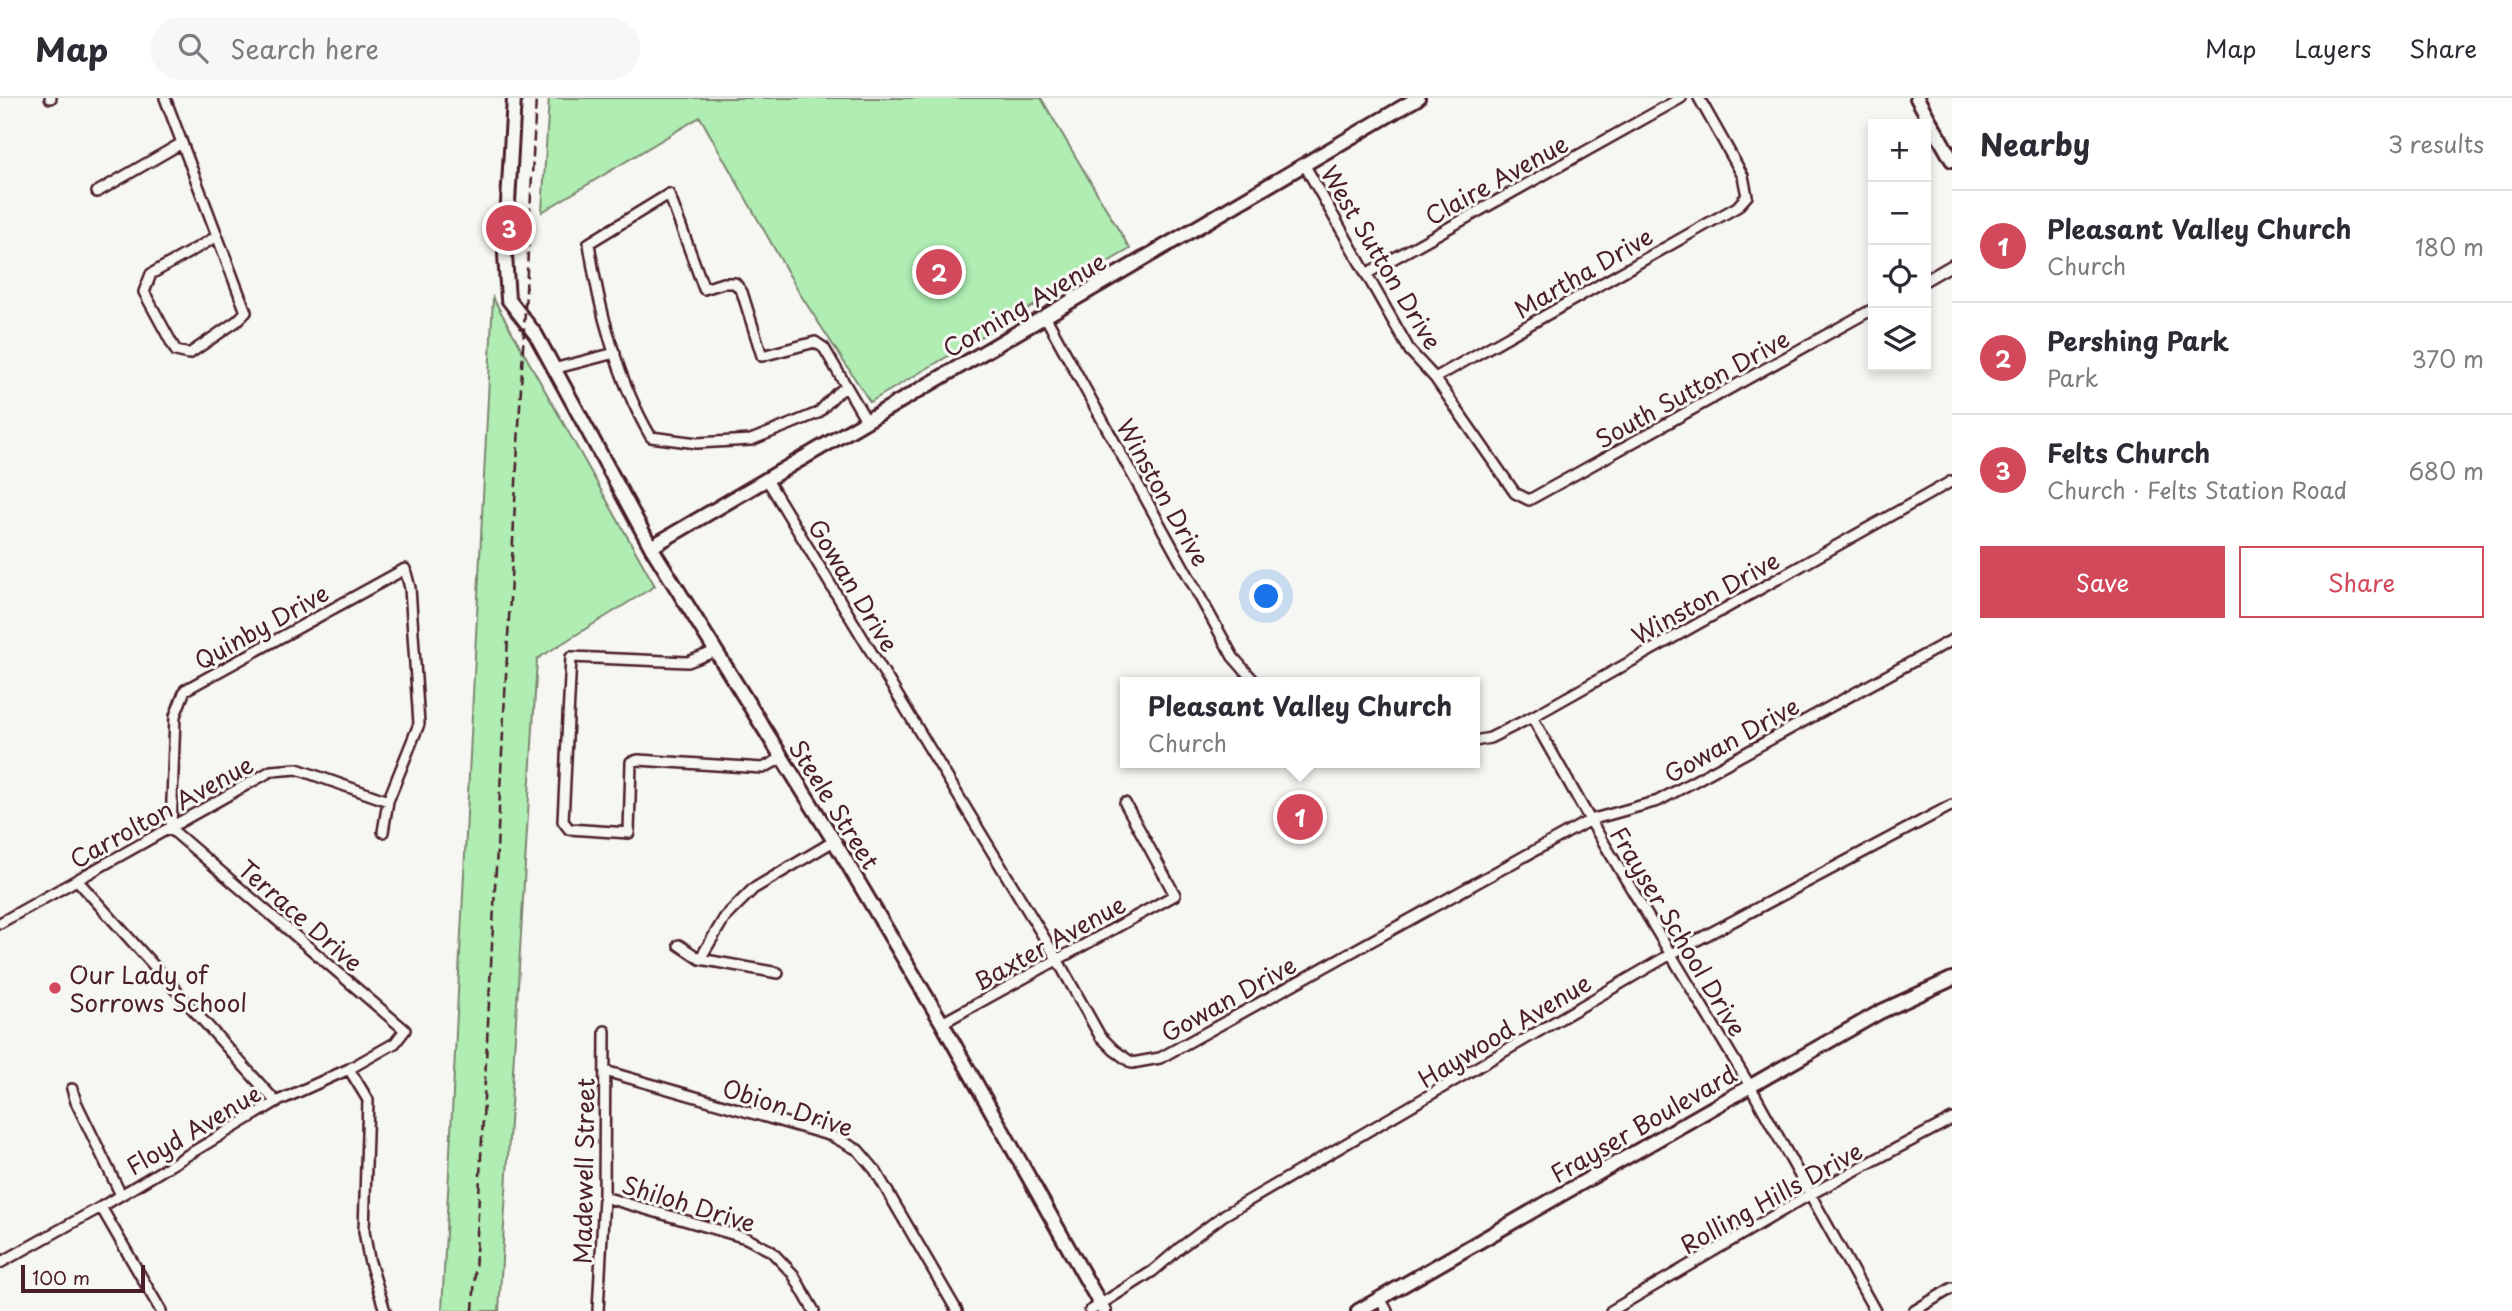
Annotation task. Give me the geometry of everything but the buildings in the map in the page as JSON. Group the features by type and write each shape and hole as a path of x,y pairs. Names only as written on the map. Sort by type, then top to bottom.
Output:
{"street":[{"path":"165,98 246,312 189,354 176,351 144,292 151,274 216,237"},
{"name":"Steele Street","path":"514,98 505,255 508,299 536,335 651,547 834,841 942,1023 1098,1309"},
{"name":"Corning Avenue","path":"651,547 1418,98"},
{"name":"Claire Avenue","path":"1366,274 1681,98"},
{"name":"Martha Drive","path":"1435,378 1737,207 1747,196 1744,176 1699,98"},
{"path":"1917,98 1952,160"},
{"path":"97,192 182,143"},
{"name":"West Sutton Drive","path":"1304,164 1410,351 1435,378 1515,493 1529,500"},
{"path":"846,387 818,413 751,440 697,443 651,437 615,353 596,289 589,243 668,194 704,289 723,283 735,283 742,292 762,356 815,342 824,348 866,420"},
{"path":"1931,277 1952,265"},
{"name":"South Sutton Drive","path":"1529,500 1868,312"},
{"name":"Winston Drive","path":"1045,316 1233,657 1251,677"},
{"path":"553,369 615,353"},
{"name":"Gowan Drive","path":"766,478 1057,959 1100,1036 1132,1063 1160,1058 1590,820 1658,801 1952,640"},
{"name":"Winston Drive","path":"1480,740 1490,738 1532,717 1952,481"},
{"name":"Quinby Drive","path":"171,829 174,716 186,690 405,569 411,602 419,724 388,801"},
{"path":"716,651 688,662 571,657 563,821 569,829 629,833 631,762 638,760 764,768 782,758"},
{"name":"Frayser School Drive","path":"1532,717 1590,820 1750,1086 1875,1311"},
{"name":"Carrolton Avenue","path":"0,923 271,771 297,769 388,801"},
{"path":"383,832 388,801"},
{"name":"Baxter Avenue","path":"942,1023 1174,895 1125,803"},
{"name":"Haywood Avenue","path":"1098,1309 1153,1272 1224,1215 1671,954 1952,805"},
{"name":"Terrace Drive","path":"171,829 405,1030"},
{"path":"700,959 725,917 753,889 834,841"},
{"path":"78,880 276,1102"},
{"path":"679,945 700,959 778,973"},
{"name":"Frayser Boulevard","path":"1358,1311 1880,1012 1952,979"},
{"name":"Floyd Avenue","path":"0,1263 101,1207 276,1102 349,1069 395,1043 405,1030"},
{"name":"Madewell Street","path":"598,1311 604,1197 605,1031"},
{"path":"349,1069 368,1100 364,1231 369,1259 385,1311"},
{"name":"Obion Drive","path":"605,1071 832,1136 858,1150 876,1170 957,1311"},
{"path":"72,1089 121,1195"},
{"name":"Rolling Hills Drive","path":"1611,1311 1809,1195 1952,1119"},
{"name":"Shiloh Drive","path":"604,1197 746,1238 771,1251 793,1274 814,1311"},
{"path":"101,1207 161,1311"},
{"path":"1914,1311 1952,1288"},
{"path":"1380,1298 1387,1311"}],"green space":[{"path":"549,98 1041,98 1130,249 870,402 800,294 700,117 542,212"},
{"path":"493,298 655,586 537,659 499,1311 442,1311"}],"railway":[{"path":"473,1311 536,98"}],"place":[{"name":"Felts Church","path":"509,228"},
{"name":"Pershing Park","path":"939,272"},
{"name":"Pleasant Valley Church","path":"1300,817"},
{"name":"Our Lady of Sorrows School","path":"55,988"}]}
